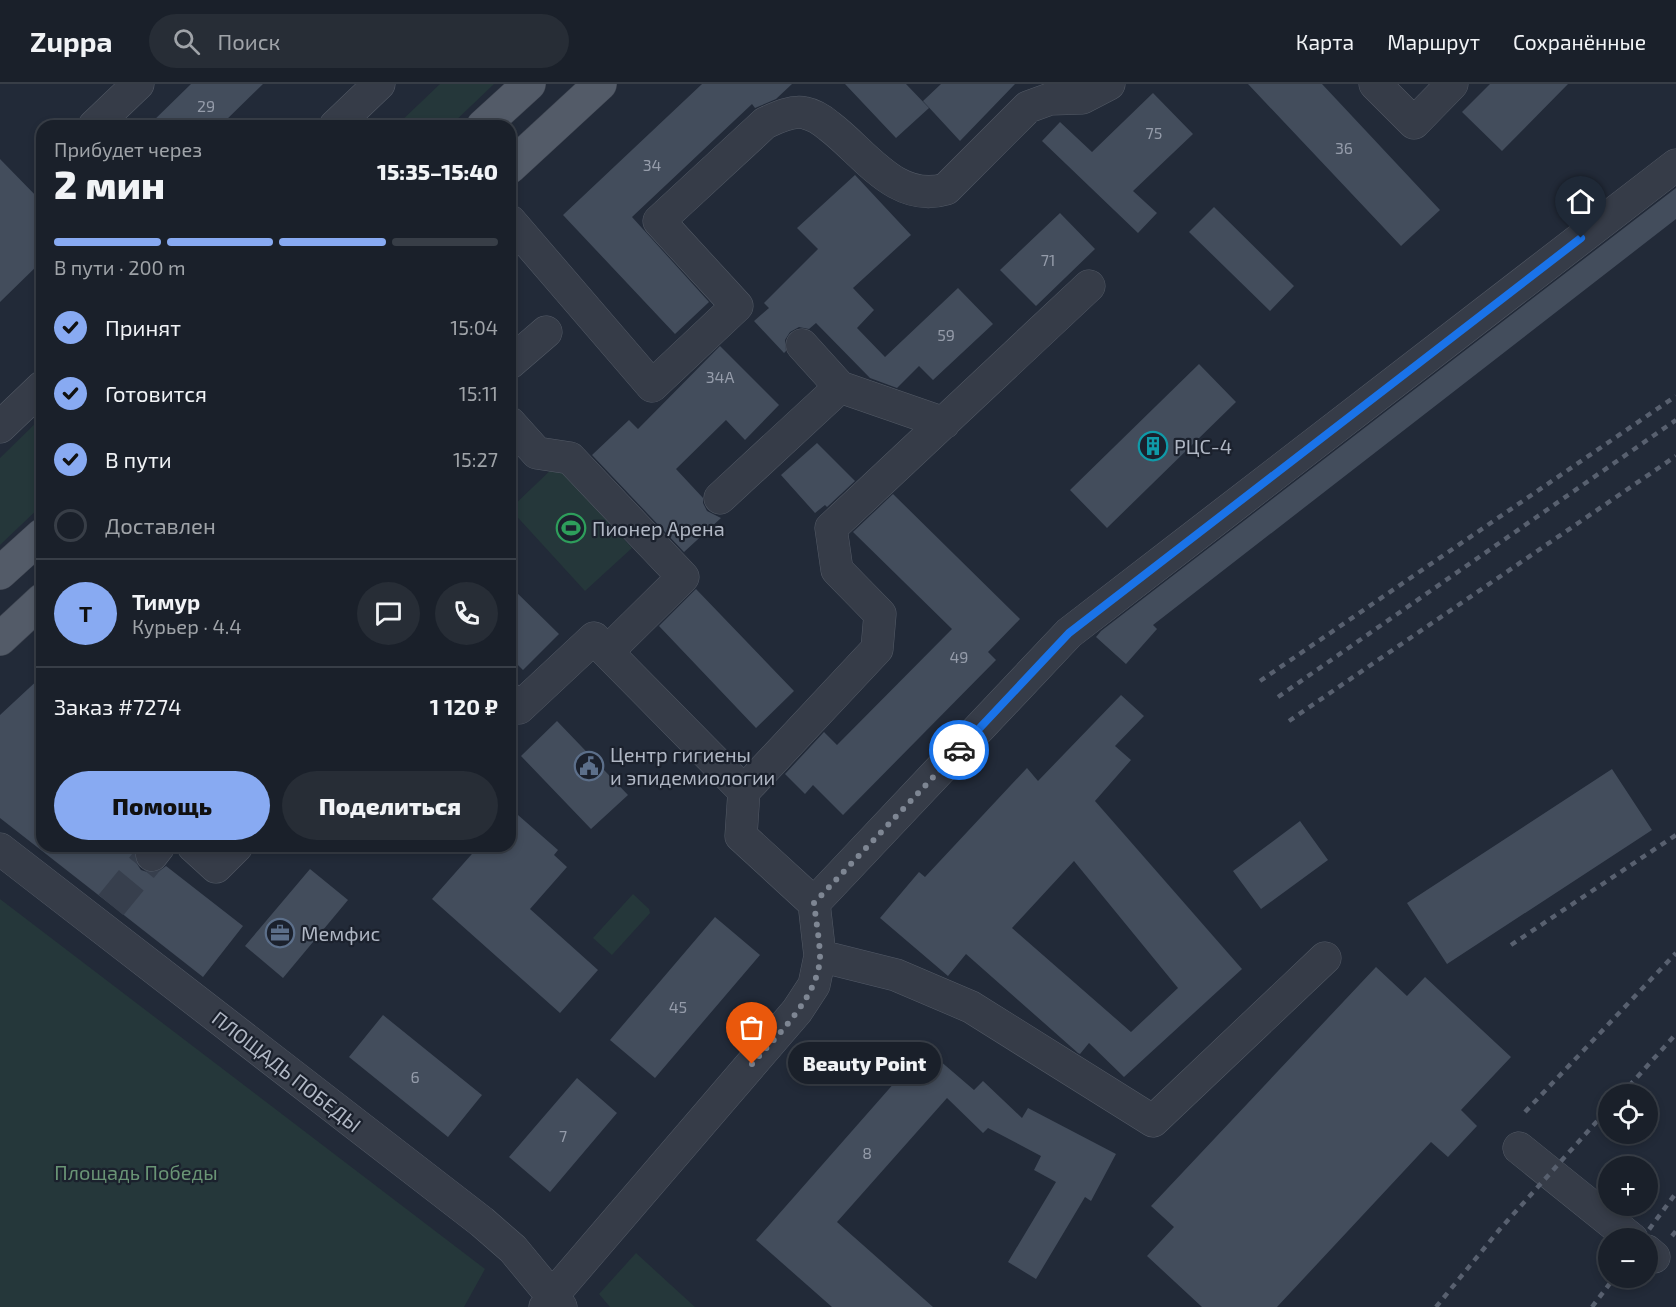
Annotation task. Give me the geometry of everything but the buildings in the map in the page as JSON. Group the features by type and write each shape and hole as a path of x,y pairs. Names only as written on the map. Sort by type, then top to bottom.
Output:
{"main road":[{"path":"490,120 529,84"},
{"path":"516,161 600,84"},
{"path":"0,573 36,540"},
{"path":"0,639 36,606"}],"street":[{"path":"100,120 138,84"},
{"path":"341,120 379,84"},
{"path":"516,227 652,386 737,306 659,221 765,123 780,116 803,112 817,117 889,178 912,191 931,194 946,189 1028,107 1050,99 1082,98 1108,84"},
{"path":"1375,84 1414,123 1452,84"},
{"path":"814,903 1069,633 1676,165"},
{"path":"553,1303 797,1011 814,985 820,956 814,903 741,836 744,791 877,649 880,614 837,570 831,528 1089,286"},
{"path":"516,358 546,332"},
{"path":"802,345 840,387 944,423"},
{"path":"720,498 840,387"},
{"path":"0,427 36,393"},
{"path":"516,430 537,453 570,459 682,577 607,652"},
{"path":"516,705 519,708 594,638 744,791"},
{"name":"ПЛОЩАДЬ ПОБЕДЫ","path":"0,849 104,914 482,1222 513,1249 553,1303"},
{"path":"200,852 216,867 231,852"},
{"path":"820,956 896,975 971,1007 1152,1121 1325,958"},
{"path":"1519,1148 1618,1228"}],"green space":[{"path":"440,84 494,84 456,120 402,120"},
{"path":"36,423 36,511 0,545 0,458"},
{"name":"Пионер Арена","path":"556,465 632,548 585,591 516,516 516,503"},
{"path":"633,894 649,909 650,913 612,955 593,938"},
{"name":"Площадь Победы","path":"0,899 485,1269 464,1307 0,1307"},
{"path":"636,1253 695,1307 610,1307 599,1294"}],"tunnel":[{"path":"111,905 152,855"}],"railway":[{"path":"1260,681 1676,396"},
{"path":"1278,697 1676,420"},
{"path":"1289,721 1676,456"},
{"path":"1511,945 1676,835"},
{"path":"1525,1112 1676,953"},
{"path":"1631,1084 1676,1034"},
{"path":"1436,1307 1500,1229 1598,1120"},
{"path":"1650,1228 1676,1193"},
{"path":"1672,1236 1676,1231"},
{"path":"1592,1307 1606,1288"}],"way so far":[{"path":"752,1064 797,1011 814,985 820,956 814,903 959,750"}],"place":[{"name":"РЦС-4","path":"1153,446"},
{"name":"Пионер Арена","path":"571,528"},
{"name":"Центр гигиены и эпидемиологии","path":"589,766"},
{"name":"Мемфис","path":"280,933"},
{"name":"Beauty Point","path":"752,1064"}],"route":[{"path":"959,750 1069,633 1581,238"}]}
